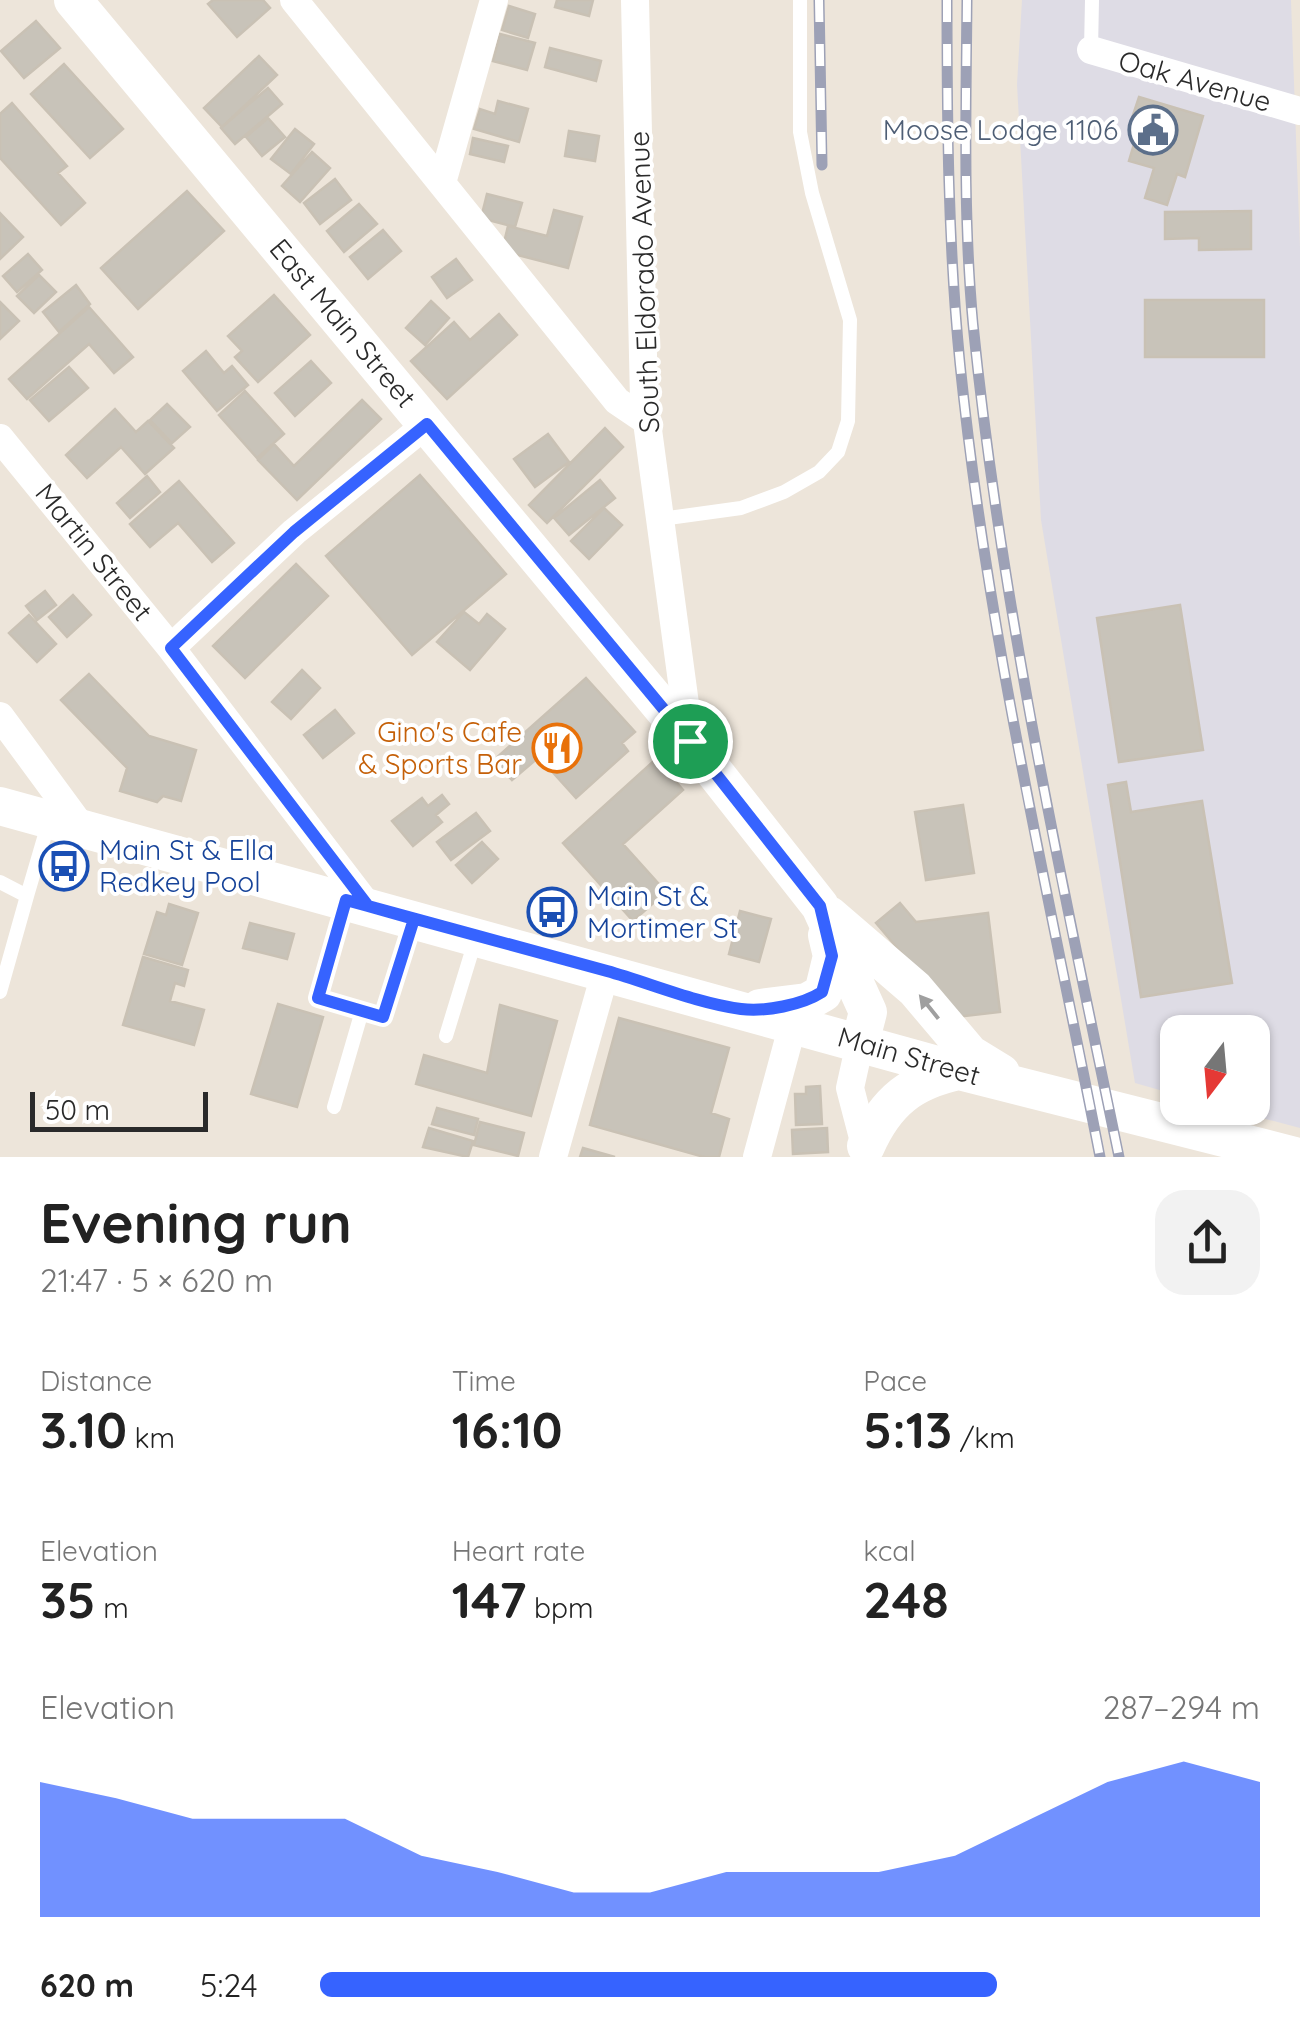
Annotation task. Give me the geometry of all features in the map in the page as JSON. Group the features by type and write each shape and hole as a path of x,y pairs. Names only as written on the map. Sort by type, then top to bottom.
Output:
{"street":[{"name":"East Main Street","path":"74,0 690,741 820,906 868,1012 860,1042"},
{"path":"294,0 617,401 648,422"},
{"path":"442,183 494,0"},
{"name":"South Eldorado Avenue","path":"634,0 648,422 690,741"},
{"name":"Oak Avenue","path":"1091,50 1300,111"},
{"path":"171,648 294,532 427,424"},
{"name":"Martin Street","path":"0,438 171,648 357,904"},
{"path":"0,716 66,825"},
{"name":"Main Street","path":"1,809 606,970 959,1071 1299,1157"},
{"path":"743,1010 807,1002 822,992 832,956 820,906"},
{"path":"820,906 915,989 970,1054 1030,1090"},
{"path":"553,1157 606,970"},
{"path":"757,1157 794,1024"},
{"path":"860,1042 850,1088 867,1152"},
{"path":"867,1152 877,1121 894,1100 921,1079 959,1071"}],"lane":[{"path":"660,518 741,508 784,492 819,472 838,452 848,421 850,320 812,193 800,132 800,0"},
{"path":"1091,50 1092,0"},
{"path":"0,992 27,896 66,825"},
{"path":"0,882 27,896"},
{"path":"357,904 318,998 383,1017 414,919"},
{"path":"446,1036 477,936"},
{"path":"334,1106 362,1011"}],"shaded area":[{"path":"1022,0 1291,0 1300,248 1300,1128 1270,1120 1270,1015 1160,1015 1160,1090 1135,1083 1041,520 1017,84"}],"building":[{"path":"213,0 263,0 270,8 237,37 208,4"},
{"path":"557,0 593,0 589,16 555,7"},
{"path":"509,6 535,14 528,38 502,30"},
{"path":"36,21 60,48 24,78 1,51"},
{"path":"500,34 535,43 527,70 493,61"},
{"path":"550,48 601,61 596,81 545,67"},
{"path":"259,56 277,75 222,127 204,108"},
{"path":"64,64 123,129 90,158 31,94"},
{"path":"268,88 282,104 235,144 221,128"},
{"path":"1139,97 1203,116 1185,177 1177,174 1167,205 1145,198 1154,168 1129,161 1142,117 1133,115"},
{"path":"498,101 528,109 519,142 474,129 480,109 495,114"},
{"path":"12,103 67,166 58,173 85,203 61,225 0,158 0,114"},
{"path":"268,118 285,137 262,156 246,137"},
{"path":"295,129 314,144 291,174 271,159"},
{"path":"569,131 599,136 595,161 565,156"},
{"path":"473,138 508,146 504,162 470,154"},
{"path":"312,152 330,168 300,202 282,186"},
{"path":"335,179 351,200 320,224 304,203"},
{"path":"187,191 224,231 138,309 101,268"},
{"path":"487,194 522,203 515,227 481,218"},
{"path":"359,204 377,224 344,252 327,231"},
{"path":"554,210 582,217 568,268 502,251 508,226 547,236"},
{"path":"1251,211 1251,249 1199,250 1199,238 1165,239 1165,212"},
{"path":"0,213 23,237 0,259"},
{"path":"383,230 401,251 368,279 350,257"},
{"path":"28,254 42,270 17,292 3,276"},
{"path":"456,259 472,280 447,298 432,277"},
{"path":"39,275 56,292 34,313 17,296"},
{"path":"76,285 90,304 59,332 43,312"},
{"path":"274,295 310,335 258,382 235,357 242,351 228,336"},
{"path":"1145,300 1264,300 1264,357 1145,357"},
{"path":"431,301 449,318 425,345 406,328"},
{"path":"0,302 19,321 0,339"},
{"path":"89,307 133,357 114,373 89,344 27,399 9,379"},
{"path":"499,314 517,335 447,399 411,361 454,322 470,340"},
{"path":"206,351 224,373 232,366 248,385 217,411 183,371"},
{"path":"311,361 331,383 295,416 275,393"},
{"path":"69,367 88,388 49,421 30,400"},
{"path":"245,391 284,434 257,458 219,415"},
{"path":"362,400 381,419 297,500 258,460 274,444 294,466"},
{"path":"167,404 190,427 172,443 150,420"},
{"path":"115,409 136,432 148,421 174,448 145,474 121,447 87,478 66,455"},
{"path":"605,428 623,447 547,523 529,505"},
{"path":"548,434 569,462 535,487 514,459"},
{"path":"420,475 506,574 412,655 326,556"},
{"path":"147,476 160,492 130,518 117,503"},
{"path":"600,480 615,498 569,535 554,518"},
{"path":"179,481 234,543 212,562 178,523 150,547 130,524"},
{"path":"604,508 622,525 589,559 571,541"},
{"path":"296,564 328,596 245,678 213,646"},
{"path":"45,591 56,605 37,620 26,606"},
{"path":"73,595 91,615 67,637 49,617"},
{"path":"1180,605 1203,750 1119,762 1097,618"},
{"path":"464,612 479,624 487,614 505,629 470,670 437,642"},
{"path":"29,615 56,644 37,662 9,633"},
{"path":"302,670 320,688 291,719 272,702"},
{"path":"89,674 149,736 196,750 181,801 163,796 157,802 120,791 127,768 61,700"},
{"path":"586,678 635,732 622,743 628,751 576,798 539,757 512,780 494,760"},
{"path":"335,710 354,733 323,758 304,735"},
{"path":"656,759 683,790 623,844 666,892 633,921 563,843"},
{"path":"1126,782 1131,812 1202,801 1232,983 1141,997 1108,785"},
{"path":"442,795 449,804 436,815 442,822 413,846 392,821 422,798 428,806"},
{"path":"963,805 974,873 926,880 915,812"},
{"path":"476,813 490,831 451,860 437,842"},
{"path":"482,842 498,859 472,883 456,865"},
{"path":"900,903 916,922 988,913 1000,1012 956,1017 876,923"},
{"path":"169,904 198,913 182,965 144,954 157,912 166,915"},
{"path":"740,911 771,919 759,962 729,954"},
{"path":"250,923 294,934 287,959 243,948"},
{"path":"143,957 188,970 184,986 175,983 170,1001 204,1010 194,1045 123,1025"},
{"path":"278,1004 323,1017 297,1107 251,1094"},
{"path":"500,1005 557,1021 531,1116 416,1084 424,1055 487,1073"},
{"path":"619,1018 729,1048 711,1113 729,1119 719,1157 704,1157 590,1125"},
{"path":"820,1086 822,1124 796,1125 795,1094 806,1094 806,1087"},
{"path":"437,1108 478,1119 474,1135 432,1124"},
{"path":"480,1122 524,1133 518,1156 474,1145"},
{"path":"429,1128 473,1141 468,1157 423,1147"},
{"path":"827,1128 828,1152 793,1154 792,1130"},
{"path":"583,1148 615,1157 580,1157"}],"railway":[{"path":"819,0 822,165"},
{"path":"947,0 953,273 972,464 1021,762 1100,1157"},
{"path":"967,0 968,243 985,429 1035,742 1119,1157"}],"place":[{"name":"Moose Lodge 1106","path":"1153,130"},
{"name":"Gino's Cafe & Sports Bar","path":"557,748"},
{"name":"Main St & Ella Redkey Pool","path":"64,866"},
{"name":"Main St & Mortimer St","path":"552,912"}],"route":[{"path":"690,741 427,424 294,532 171,648 368,906 414,919 383,1017 318,998 346,900 414,919 477,936 606,970 743,1010 807,1002 822,992 830,977 832,956 820,906 690,741"}]}
